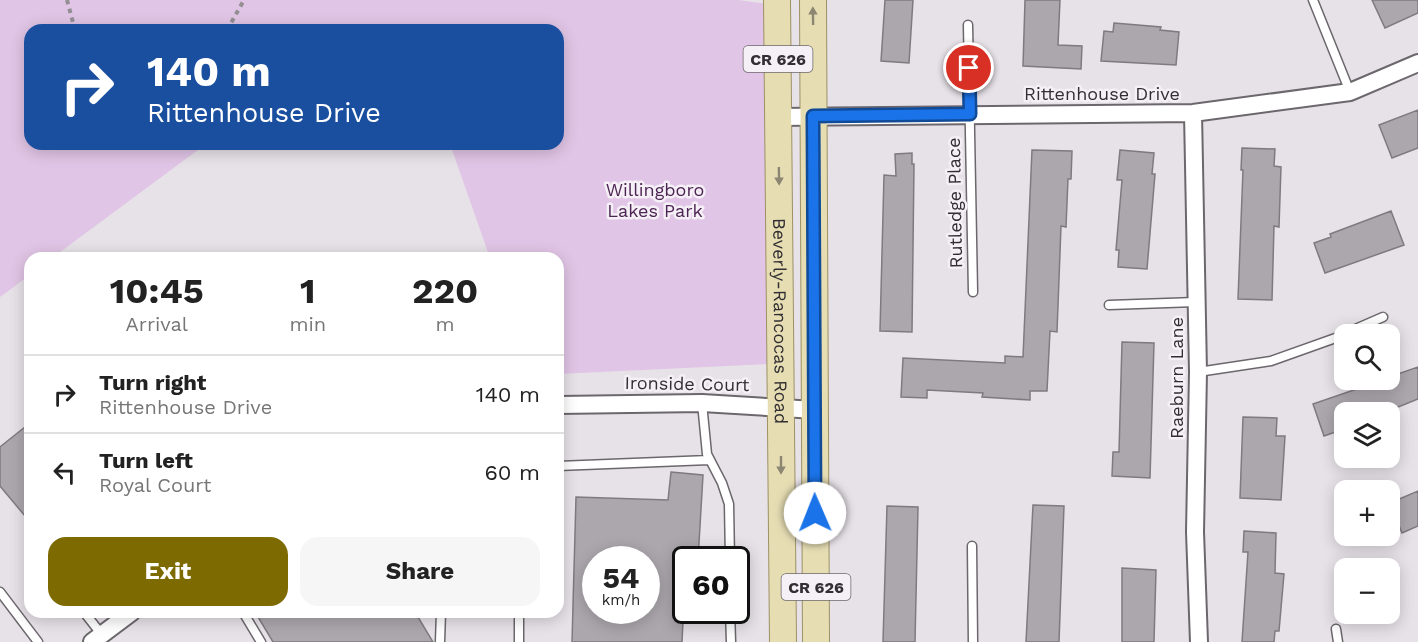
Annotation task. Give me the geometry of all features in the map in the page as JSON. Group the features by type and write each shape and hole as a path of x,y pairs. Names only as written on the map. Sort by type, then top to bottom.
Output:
{"main road":[{"name":"Beverly-Rancocas Road","path":"777,0 783,642"},
{"name":"Beverly-Rancocas Road","path":"813,0 816,642"}],"street":[{"name":"Rittenhouse Drive","path":"778,117 1193,113 1350,92 1418,63"},
{"name":"Raeburn Lane","path":"1193,113 1198,372 1195,532 1199,642"},
{"name":"Ironside Court","path":"564,405 702,402 815,410"},
{"path":"97,638 124,618"}],"lane":[{"path":"1313,0 1350,92"},
{"name":"Rutledge Place","path":"968,25 973,292"},
{"path":"1109,305 1196,302"},
{"path":"1367,324 1383,317"},
{"path":"1198,372 1271,361 1334,338"},
{"path":"702,402 707,454 722,483 729,504 730,546"},
{"path":"564,466 709,460"},
{"path":"972,546 973,642"},
{"path":"0,592 38,642"},
{"path":"87,618 97,638"},
{"path":"247,618 261,642"},
{"path":"440,642 441,618"},
{"path":"519,618 519,642"},
{"path":"730,624 731,642"},
{"path":"1336,629 1338,642"}],"path":[{"path":"67,0 73,24"},
{"path":"230,24 244,0"}],"green space":[{"name":"Willingboro Lakes Park","path":"0,0 738,0 768,4 768,364 564,374 564,252 488,252 452,150 564,150 564,24 24,24 24,150 198,150 60,252 24,252 24,279 0,297"}],"building":[{"path":"885,0 913,0 909,63 881,61"},
{"path":"1025,0 1060,0 1058,45 1082,46 1081,69 1023,66"},
{"path":"1372,0 1418,0 1418,13 1385,28"},
{"path":"1114,23 1161,27 1160,30 1179,32 1176,65 1101,61 1104,31 1113,32"},
{"path":"1418,110 1418,148 1392,158 1379,125"},
{"path":"1242,148 1275,149 1274,166 1281,167 1279,227 1274,226 1272,300 1238,299"},
{"path":"1032,150 1072,151 1066,227 1061,226 1057,332 1050,331 1047,391 1030,391 1030,400 982,397 983,393 927,390 927,398 901,397 903,358 1005,363 1005,356 1023,357"},
{"path":"1120,150 1154,153 1152,174 1155,174 1147,269 1118,267 1119,250 1116,250 1122,180 1117,180"},
{"path":"912,153 912,164 914,164 912,332 880,331 884,175 896,176 895,154"},
{"path":"1391,211 1404,245 1325,273 1314,243 1331,237 1330,234"},
{"path":"1122,342 1154,343 1150,478 1112,476 1113,452 1119,452"},
{"path":"1418,367 1418,399 1400,406 1400,402 1334,402 1334,432 1324,436 1313,404 1354,390 1400,390 1400,373"},
{"path":"1243,417 1277,418 1276,436 1285,436 1281,500 1240,498"},
{"path":"24,428 24,515 0,486 0,447"},
{"path":"671,472 703,475 699,546 672,546 672,624 683,624 682,642 572,642 576,497 668,500"},
{"path":"1418,491 1418,526 1402,533 1400,528 1400,499"},
{"path":"1033,505 1064,506 1059,642 1026,642"},
{"path":"887,506 918,507 915,642 883,642"},
{"path":"1244,531 1276,533 1275,573 1284,574 1279,631 1275,631 1274,642 1242,642 1248,552 1243,552"},
{"path":"1122,568 1156,570 1154,642 1122,642"},
{"path":"259,618 419,618 433,642 273,642"}],"route":[{"path":"815,513 813,116 970,114 969,68"}]}
